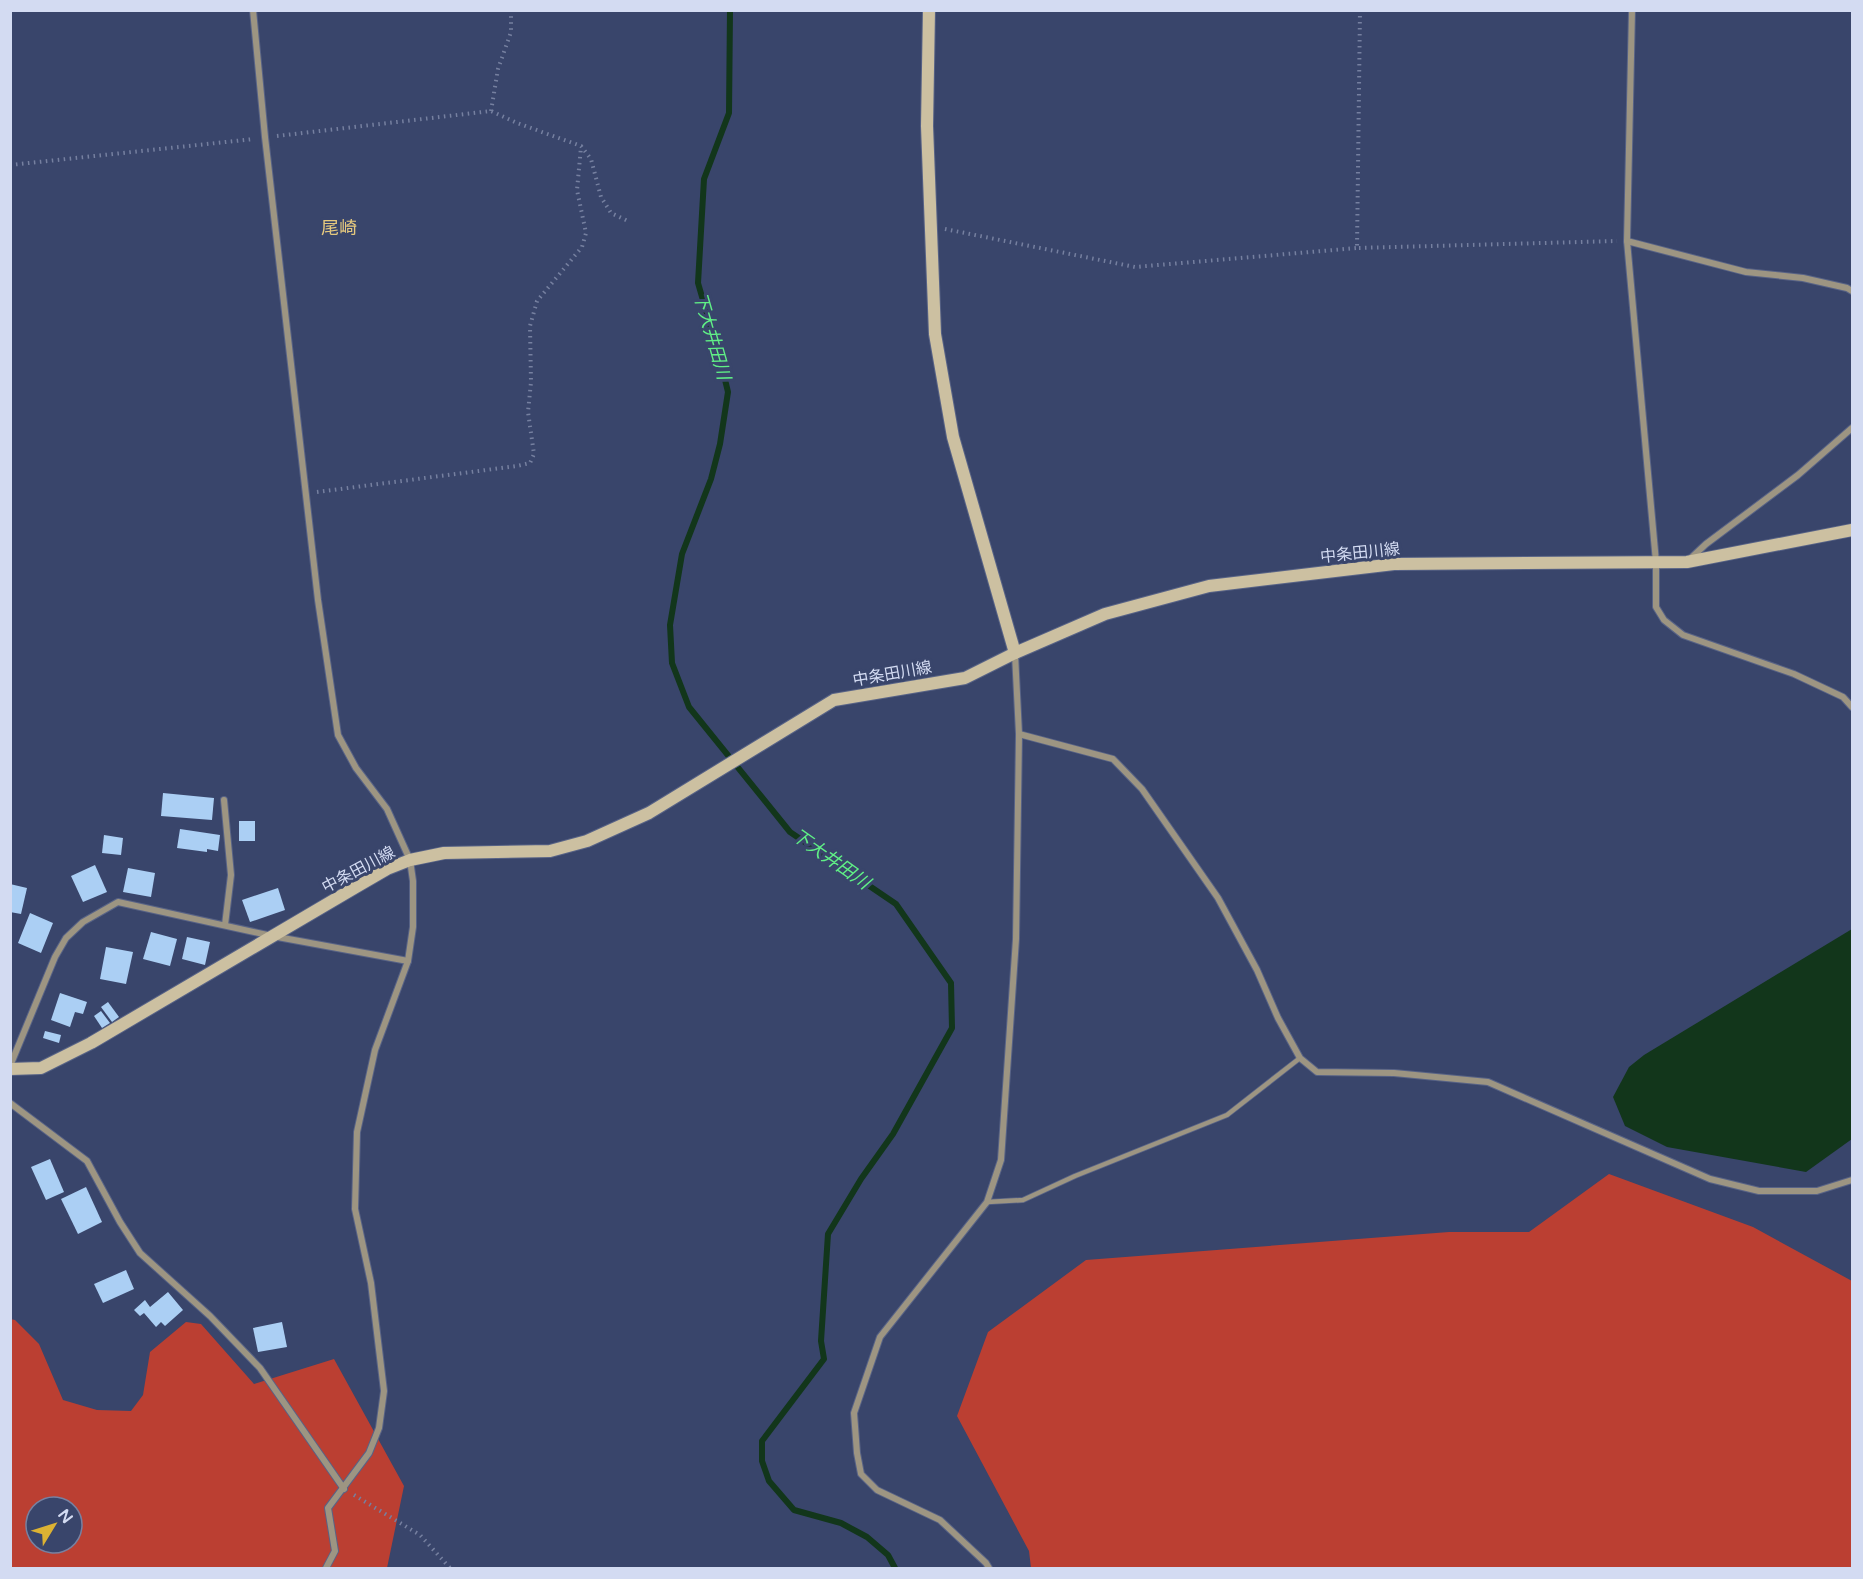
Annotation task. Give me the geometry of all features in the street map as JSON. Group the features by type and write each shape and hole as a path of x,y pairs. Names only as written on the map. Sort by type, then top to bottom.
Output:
{"main road":[{"path":"929,10 927,126 934,334 953,437 1015,653"},
{"name":"中条田川線","path":"10,1067 41,1068 91,1043 387,869 410,860 444,853 550,851 587,841 649,813 834,700 964,678 1105,614 1209,586 1394,564 1687,562 1852,530"}],"street":[{"path":"253,10 265,137 325,659 338,735 356,768 387,809 410,860 413,880 412,927 408,961 375,1050 357,1132 355,1209 371,1284 384,1391 379,1428 369,1453 328,1508 335,1551 326,1569"},
{"path":"1632,10 1627,241 1656,562 1656,607 1664,620 1683,635 1794,674 1843,697 1852,707"},
{"path":"1627,241 1746,272 1803,278 1852,291"},
{"path":"1687,562 1706,544 1798,475 1852,428"},
{"path":"989,1569 986,1563 940,1520 877,1490 861,1474 854,1413 880,1337 987,1202 1001,1160 1016,939 1019,734 1015,653"},
{"path":"1019,734 1113,759 1142,789 1218,898 1257,970 1278,1018 1300,1058 1317,1072 1394,1073 1488,1082 1710,1179 1759,1191 1817,1191 1852,1179"},
{"path":"224,800 231,875 225,925"},
{"path":"10,1067 55,957 66,938 83,921 118,902 272,936 408,961"},
{"path":"10,1103 87,1161 120,1222 140,1253 210,1316 260,1368 344,1489"}],"lane":[{"path":"987,1202 1023,1200 1075,1176 1227,1115 1300,1058"}],"path":[{"path":"491,111 498,69 511,32 512,10"},
{"path":"1357,248 1360,10"},
{"path":"10,165 491,111 581,146 591,159 601,197 611,213 630,222"},
{"path":"306,493 530,463 534,454 528,412 531,382 530,326 537,301 582,247 586,233 578,190 581,146"},
{"path":"931,226 1135,267 1357,248 1627,241"},
{"path":"344,1489 420,1536 450,1569"}],"shaded area":[{"path":"1852,929 1852,1139 1806,1172 1667,1147 1625,1126 1613,1097 1629,1067 1644,1055"},
{"path":"1609,1174 1753,1227 1852,1281 1852,1568 1031,1568 1029,1551 957,1416 988,1332 1086,1260 1449,1232 1529,1232"},
{"path":"10,1319 15,1320 39,1344 63,1400 97,1410 131,1411 143,1395 150,1352 186,1322 201,1324 254,1384 334,1359 404,1486 387,1568 11,1568"}],"building":[{"path":"163,793 214,798 212,820 161,816"},
{"path":"239,821 255,821 255,841 239,841"},
{"path":"180,829 220,835 218,851 207,849 207,852 177,848"},
{"path":"104,835 123,838 121,855 102,853"},
{"path":"95,865 107,892 83,902 71,876"},
{"path":"128,868 155,873 151,897 123,892"},
{"path":"10,884 27,888 21,914 10,912"},
{"path":"278,888 285,910 250,922 242,900"},
{"path":"30,913 53,923 41,953 18,943"},
{"path":"151,932 177,939 170,966 143,959"},
{"path":"187,937 210,942 205,965 182,959"},
{"path":"106,947 133,952 126,984 100,979"},
{"path":"60,993 87,1002 83,1014 75,1012 70,1027 51,1020"},
{"path":"108,1002 119,1017 112,1022 101,1007"},
{"path":"101,1011 110,1023 102,1028 94,1016"},
{"path":"45,1031 61,1035 59,1043 43,1038"},
{"path":"50,1159 64,1192 46,1200 31,1167"},
{"path":"86,1187 102,1222 78,1234 61,1199"},
{"path":"126,1270 134,1289 103,1303 94,1284"},
{"path":"168,1292 183,1310 165,1326 161,1322 156,1327 144,1313 140,1316 134,1310 145,1300 150,1307"},
{"path":"282,1322 287,1347 258,1352 253,1328"}],"waterway":[{"name":"下大井田川","path":"730,10 729,113 704,179 698,283 728,392 720,444 711,479 682,554 670,625 672,663 689,707 790,832 896,904 951,983 952,1028 893,1134 861,1179 828,1234 821,1341 824,1359 762,1441 762,1461 769,1481 794,1510 841,1523 867,1537 888,1555 895,1568"}],"district":[{"name":"尾崎","path":"339,228"}]}
